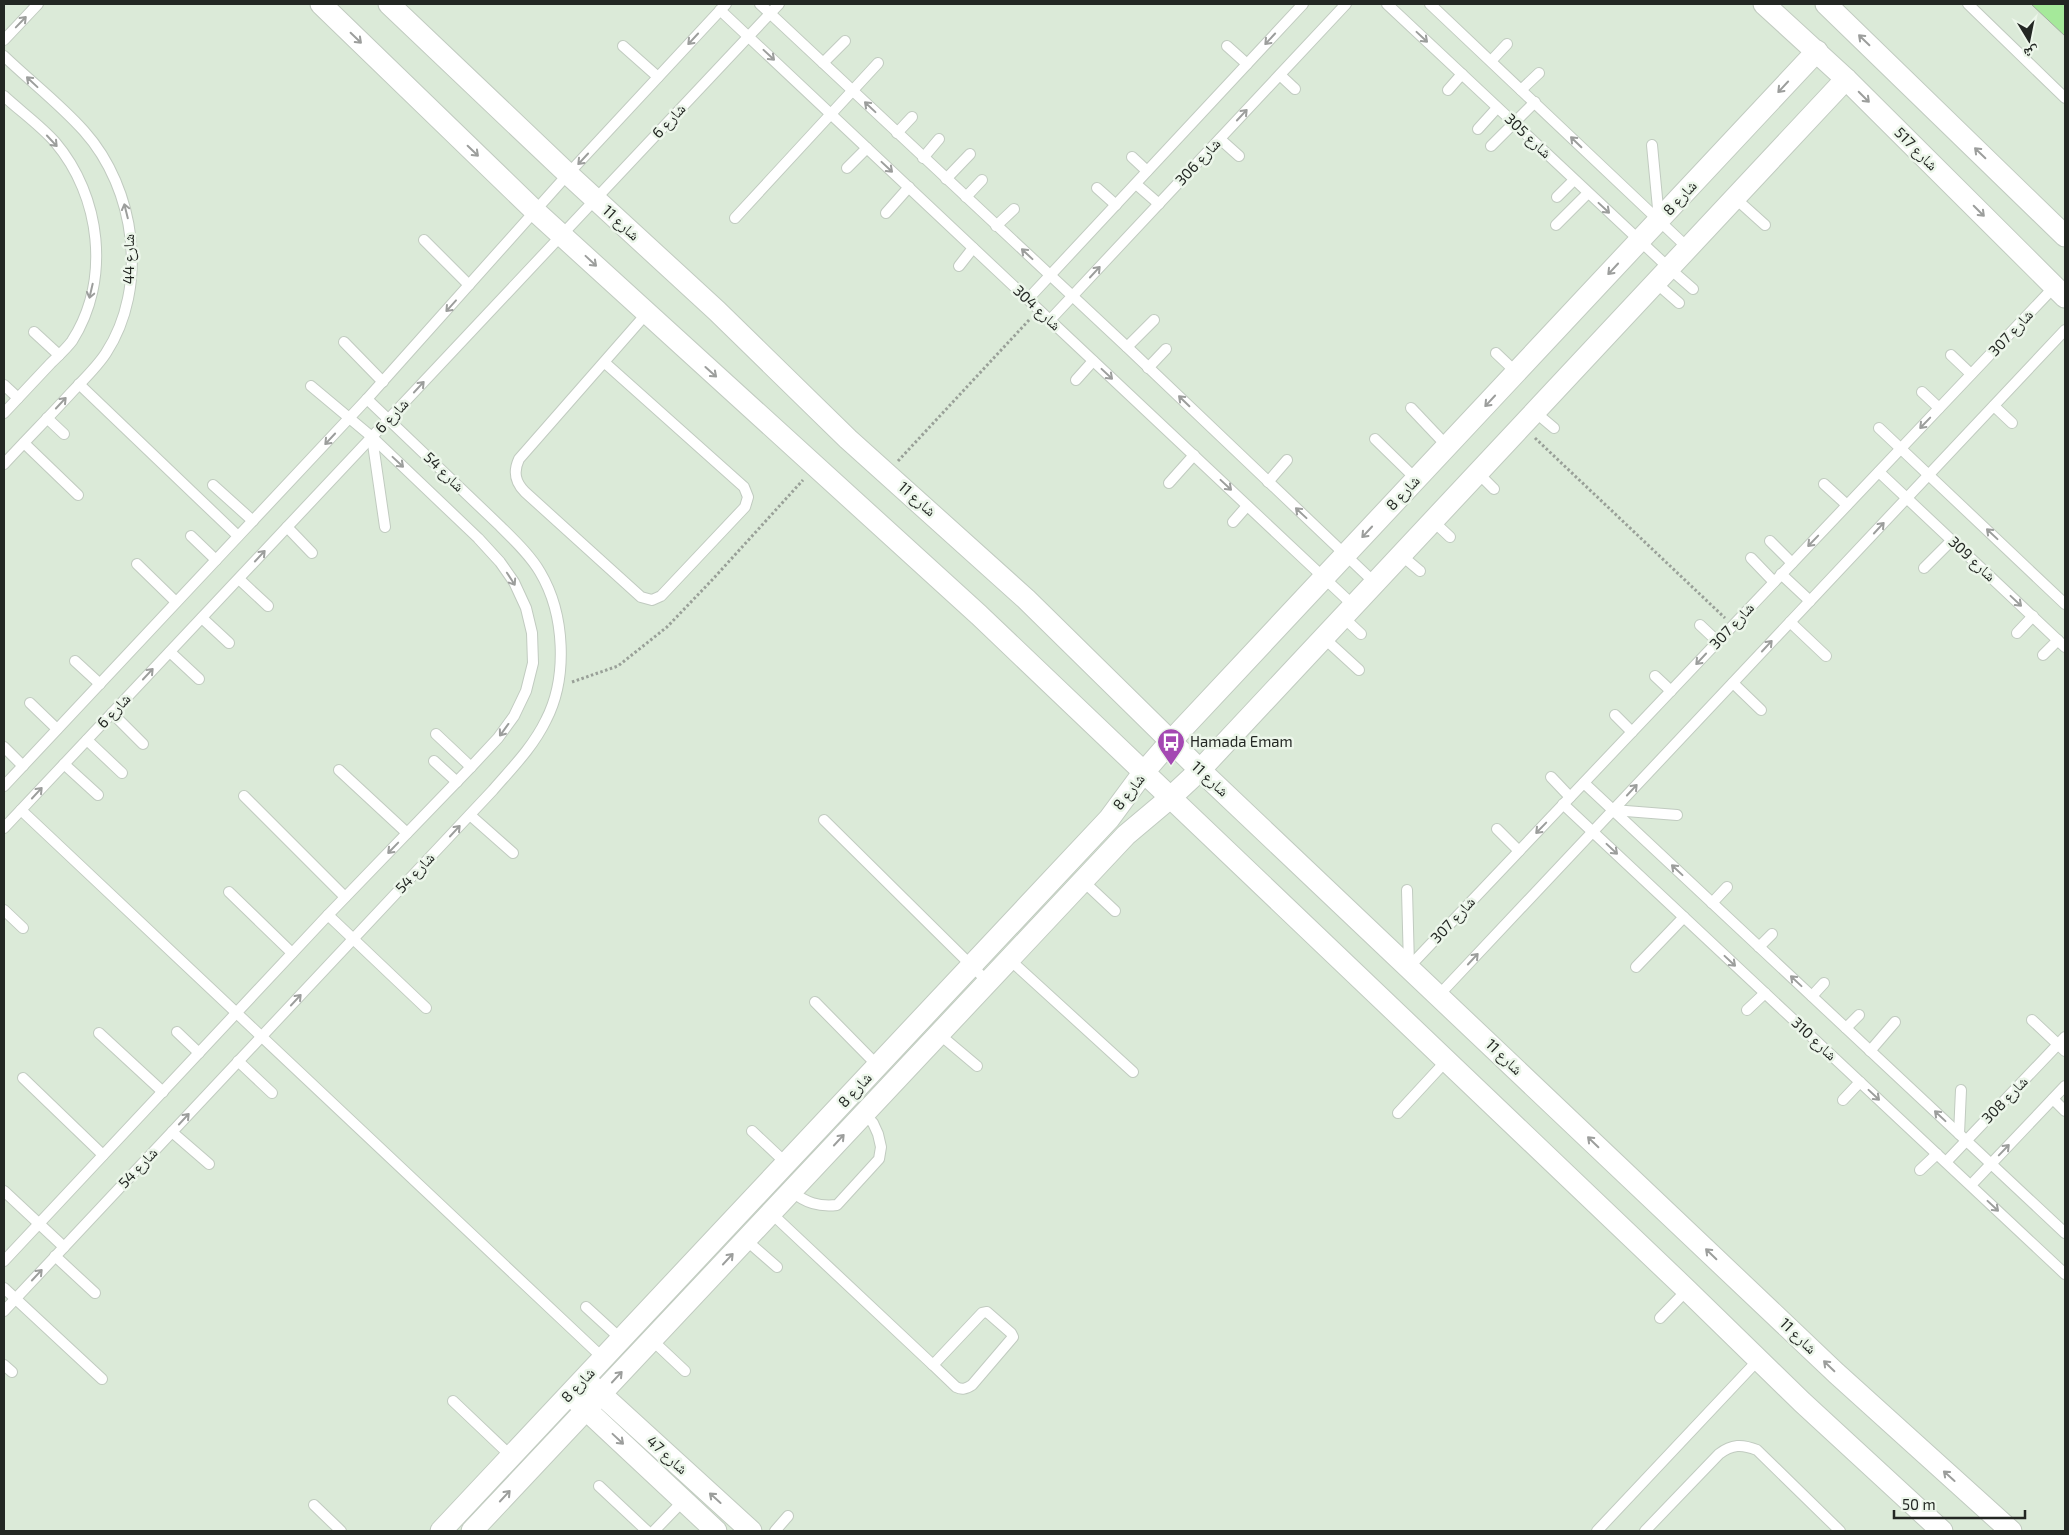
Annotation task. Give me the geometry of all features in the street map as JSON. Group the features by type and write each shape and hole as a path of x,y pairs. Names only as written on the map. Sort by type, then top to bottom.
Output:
{"street":[{"path":"321,4 535,211 979,615 1802,1402 1942,1531"},
{"name":"شارع 517","path":"1764,4 1846,79 2060,291"},
{"path":"1826,4 2065,236"},
{"name":"شارع 11","path":"399,7 568,174 717,311 848,439 1026,599 1170,742 1836,1373 2011,1531"},
{"name":"شارع 8","path":"441,1531 972,966 1108,819 1170,742 1817,51"},
{"name":"شارع 8","path":"472,1531 1126,835 1200,770 1846,79"},
{"name":"شارع 47","path":"584,1379 751,1531"},
{"name":"شارع 47","path":"569,1394 716,1531"}],"lane":[{"path":"4,40 38,4"},
{"path":"760,4 1127,347 1375,583"},
{"name":"شارع 6","path":"4,828 779,4"},
{"name":"شارع 306","path":"1028,300 1304,4"},
{"name":"شارع 306","path":"1050,320 1346,4"},
{"name":"شارع 305","path":"1386,4 1639,241 1662,275"},
{"name":"شارع 305","path":"1430,4 1688,248"},
{"path":"1968,4 2065,98"},
{"name":"شارع 6","path":"4,786 350,418 568,174 723,7"},
{"name":"شارع 304","path":"723,7 748,36 1324,578 1348,611 1361,634"},
{"path":"823,63 845,42"},
{"path":"1491,61 1507,44"},
{"path":"623,46 658,77"},
{"path":"1227,46 1247,64"},
{"name":"شارع 44","path":"4,56 84,132 101,155 118,184 127,212 131,242 131,271 127,301 119,329 106,354 4,464"},
{"path":"735,218 878,63"},
{"path":"1521,90 1538,73"},
{"path":"1448,90 1462,74"},
{"path":"1280,75 1295,89"},
{"path":"4,96 54,141 70,162 82,183 91,209 96,236 96,264 92,291 84,317 71,342 4,413"},
{"path":"1491,146 1535,102"},
{"path":"1478,129 1498,108"},
{"path":"897,132 912,117"},
{"path":"923,158 939,139"},
{"path":"1220,139 1239,156"},
{"path":"1652,145 1659,220"},
{"path":"847,168 867,148"},
{"path":"946,179 970,154"},
{"path":"1132,157 1147,171"},
{"path":"966,197 982,180"},
{"path":"1557,197 1574,180"},
{"path":"1136,184 1159,204"},
{"path":"886,213 909,187"},
{"path":"1097,188 1116,205"},
{"path":"1556,225 1588,192"},
{"path":"1735,198 1765,224"},
{"path":"996,226 1014,209"},
{"path":"424,240 469,285"},
{"path":"959,266 973,248"},
{"path":"1662,275 1693,289"},
{"path":"1662,275 1679,303"},
{"name":"شارع 307","path":"1409,967 1971,374 2060,291"},
{"path":"604,362 744,487 748,497 745,507 661,596 652,600 641,597 524,492 516,480 515,473 519,459 646,313"},
{"path":"1127,347 1154,320"},
{"path":"1439,995 2065,330"},
{"path":"34,332 58,355"},
{"path":"344,342 383,382"},
{"path":"1148,368 1166,349"},
{"path":"1496,353 1516,372"},
{"path":"1951,355 1971,374"},
{"path":"1076,380 1093,361"},
{"path":"79,384 238,536"},
{"path":"4,385 18,398"},
{"name":"شارع 54","path":"4,1261 292,953 498,738 514,716 526,691 533,664 532,633 526,608 514,582 500,562 478,538 372,437 311,386"},
{"path":"1922,392 1939,408"},
{"name":"شارع 54","path":"4,1311 470,815 533,743 547,719 557,687 561,657 553,600 540,572 521,547 367,399"},
{"path":"1994,406 2012,423"},
{"path":"1411,408 1448,446"},
{"path":"47,418 64,434"},
{"path":"1528,419 1554,428"},
{"name":"شارع 309","path":"1879,428 2065,604"},
{"path":"372,437 384,528"},
{"path":"1375,439 1416,479"},
{"path":"24,443 78,495"},
{"path":"1169,483 1194,456"},
{"path":"1268,482 1287,460"},
{"name":"شارع 309","path":"1879,472 2062,643"},
{"path":"1478,473 1494,489"},
{"path":"1824,484 1847,505"},
{"path":"213,485 253,521"},
{"path":"1233,522 1247,506"},
{"path":"1433,521 1450,537"},
{"path":"288,526 312,553"},
{"path":"191,536 216,560"},
{"path":"1924,568 1952,540"},
{"path":"1770,541 1792,563"},
{"path":"1402,555 1420,571"},
{"path":"1751,558 1810,601"},
{"path":"137,564 176,602"},
{"path":"239,579 268,606"},
{"path":"2017,633 2033,616"},
{"path":"202,618 229,643"},
{"path":"1790,622 1826,656"},
{"path":"1700,625 1718,642"},
{"path":"1324,638 1359,670"},
{"path":"2043,654 2062,643"},
{"path":"170,652 199,679"},
{"path":"76,661 100,684"},
{"path":"1655,676 1671,691"},
{"path":"1733,683 1761,710"},
{"path":"30,703 57,729"},
{"path":"112,714 143,744"},
{"path":"1615,715 1632,732"},
{"path":"436,734 471,767"},
{"path":"87,740 122,773"},
{"path":"4,747 23,766"},
{"path":"434,760 457,782"},
{"path":"64,764 98,795"},
{"path":"339,770 407,833"},
{"name":"شارع 310","path":"1550,777 1593,832 2065,1274"},
{"name":"شارع 310","path":"1584,783 2065,1233"},
{"path":"244,796 345,897"},
{"path":"21,810 603,1358"},
{"path":"1613,810 1677,815"},
{"path":"470,815 513,853"},
{"path":"824,820 988,982"},
{"path":"1497,829 1519,851"},
{"path":"1083,881 1115,911"},
{"path":"1712,903 1727,887"},
{"path":"1407,890 1409,967"},
{"path":"229,892 292,953"},
{"path":"4,910 23,928"},
{"path":"328,915 426,1008"},
{"path":"1636,967 1684,917"},
{"path":"1759,947 1772,934"},
{"path":"1010,959 1133,1072"},
{"path":"1812,996 1824,983"},
{"path":"1747,1010 1765,993"},
{"path":"815,1002 878,1066"},
{"path":"1846,1028 1859,1015"},
{"path":"2032,1020 2063,1044"},
{"path":"1870,1051 1895,1022"},
{"path":"176,1032 199,1053"},
{"path":"98,1033 163,1092"},
{"path":"939,1034 977,1066"},
{"name":"شارع 308","path":"1946,1162 1963,1137 2063,1044"},
{"path":"238,1061 272,1094"},
{"path":"1398,1113 1446,1061"},
{"path":"22,1078 103,1155"},
{"path":"1843,1100 1860,1082"},
{"path":"1971,1186 2065,1086"},
{"path":"1961,1090 1963,1137"},
{"path":"2053,1099 2065,1112"},
{"path":"791,1191 801,1199 812,1204 837,1205 879,1159 881,1147 878,1134 873,1123 864,1114"},
{"path":"752,1131 786,1163"},
{"path":"172,1132 209,1164"},
{"path":"1920,1170 1937,1154"},
{"path":"4,1191 64,1247"},
{"path":"754,1197 956,1387 964,1389 972,1385 1013,1337 990,1314 982,1313 933,1365"},
{"path":"746,1240 777,1267"},
{"path":"55,1256 95,1293"},
{"path":"4,1288 102,1379"},
{"path":"1660,1318 1687,1290"},
{"path":"586,1307 621,1339"},
{"path":"652,1340 686,1371"},
{"path":"1597,1531 1759,1359"},
{"path":"4,1365 12,1372"},
{"path":"453,1401 511,1456"},
{"path":"1645,1531 1718,1454 1727,1448 1737,1445 1748,1446 1757,1450 1840,1531"},
{"path":"599,1486 647,1531"},
{"path":"654,1531 683,1501"},
{"path":"314,1505 341,1531"},
{"path":"775,1531 788,1516"}],"path":[{"path":"887,473 1038,310"},
{"path":"1528,419 1733,625"},
{"path":"557,687 618,666 667,627 815,467"}],"shaded area":[{"path":"4,4 2065,4 2065,1531 4,1531"}],"building":[{"path":"2031,4 2065,4 2065,36"}],"place":[{"name":"Hamada Emam","path":"1171,766"}]}
